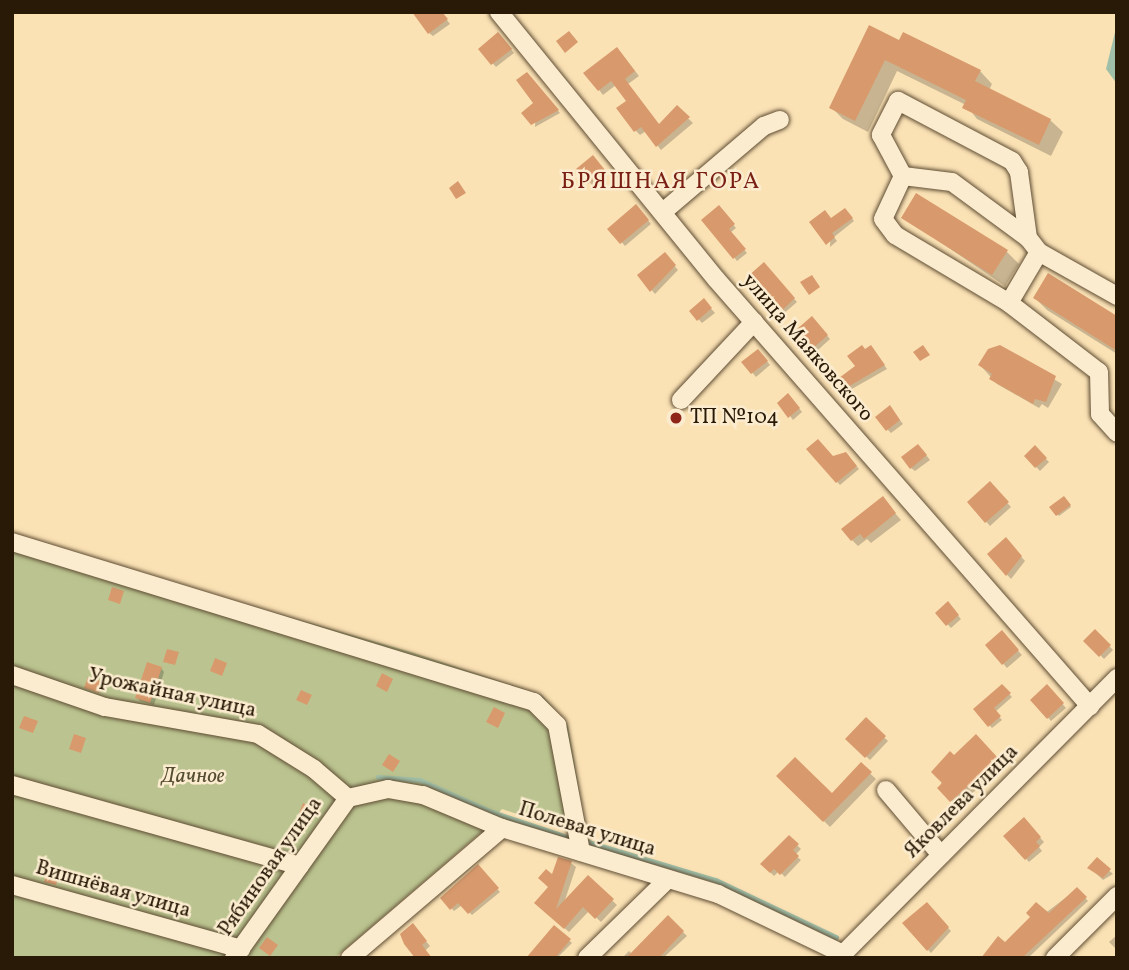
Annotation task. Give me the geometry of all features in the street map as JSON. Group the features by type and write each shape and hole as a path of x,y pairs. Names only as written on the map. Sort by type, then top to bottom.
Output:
{"street":[{"name":"улица Маяковского","path":"499,12 754,322 1090,706"},
{"path":"903,176 881,135 898,101 1012,161 1019,173 1034,245 1009,303"},
{"path":"664,211 764,126 780,120"},
{"path":"903,176 952,182 1034,245 1117,296"},
{"path":"903,176 883,219 895,235 1009,303 1099,372 1100,414 1117,433"},
{"path":"681,400 754,322"},
{"path":"12,542 534,702 557,725 581,852"},
{"name":"Урожайная улица","path":"12,675 105,707 258,734 304,761 348,798"},
{"name":"Яковлева улица","path":"841,956 1117,678"},
{"path":"12,785 300,866"},
{"name":"Рябиновая улица","path":"238,953 348,798 388,789 423,795 502,828"},
{"path":"886,790 941,855"},
{"name":"Полевая улица","path":"350,958 502,828 742,904 841,956"},
{"path":"587,958 668,879"},
{"name":"Вишнёвая улица","path":"12,885 238,953"},
{"path":"1055,958 1117,896"}],"green space":[{"name":"Дачное","path":"12,537 411,652 542,695 568,725 587,837 502,809 483,831 335,958 12,958"}],"shaded area":[{"path":"1117,24 1117,84 1106,69"}],"building":[{"path":"412,12 442,12 448,19 428,34"},
{"path":"869,25 899,40 903,32 981,70 975,81 1051,119 1039,145 962,108 966,100 885,60 855,121 829,108"},
{"path":"569,31 578,42 565,53 556,41"},
{"path":"498,32 512,49 491,65 478,49"},
{"path":"617,47 635,71 625,79 659,124 677,105 690,117 656,147 641,127 634,132 616,108 626,101 611,81 598,91 583,73"},
{"path":"527,72 559,110 531,125 521,113 533,103 516,80"},
{"path":"593,155 605,170 588,184 576,169"},
{"path":"458,181 466,193 456,199 449,188"},
{"path":"916,193 1008,250 992,275 901,218"},
{"path":"636,204 649,220 620,244 607,229"},
{"path":"719,205 735,224 729,229 746,249 733,259 701,220"},
{"path":"845,208 853,218 832,233 835,237 826,245 809,222 825,210 831,218"},
{"path":"665,252 676,265 650,292 637,275"},
{"path":"764,262 795,298 778,314 747,277"},
{"path":"1048,273 1117,316 1117,351 1033,298"},
{"path":"812,275 820,287 809,295 800,282"},
{"path":"704,298 712,308 697,321 689,311"},
{"path":"812,316 828,335 813,348 797,329"},
{"path":"862,345 865,349 871,345 885,365 846,388 839,378 855,366 847,356"},
{"path":"923,345 930,355 920,361 913,352"},
{"path":"1000,345 1056,376 1046,402 1035,399 1033,404 989,379 992,374 978,365 988,349"},
{"path":"758,349 768,361 751,374 741,362"},
{"path":"788,393 800,408 788,418 777,403"},
{"path":"890,405 900,420 886,431 875,417"},
{"path":"818,439 833,456 846,452 857,466 836,483 806,449"},
{"path":"918,444 927,455 910,469 901,457"},
{"path":"1035,445 1047,458 1035,468 1024,456"},
{"path":"990,481 1009,502 985,523 967,502"},
{"path":"883,496 896,513 864,539 860,534 851,541 841,529"},
{"path":"1064,496 1071,505 1056,516 1049,507"},
{"path":"1006,537 1022,556 1006,576 987,554"},
{"path":"112,587 124,591 120,604 108,600"},
{"path":"948,601 959,615 946,626 935,613"},
{"path":"1095,629 1111,645 1099,657 1083,641"},
{"path":"1002,630 1019,650 1002,665 985,645"},
{"path":"167,649 179,652 175,665 163,662"},
{"path":"215,658 227,663 222,676 210,671"},
{"path":"147,662 162,667 150,703 135,698"},
{"path":"382,673 393,679 387,692 376,686"},
{"path":"88,677 103,682 99,693 84,688"},
{"path":"1002,684 1011,693 994,708 1001,716 988,727 973,709"},
{"path":"1047,684 1064,703 1047,719 1030,700"},
{"path":"301,690 312,695 307,705 296,700"},
{"path":"494,707 505,713 498,728 486,722"},
{"path":"24,716 38,721 33,733 19,728"},
{"path":"866,717 886,736 865,758 845,739"},
{"path":"74,734 86,738 81,753 69,749"},
{"path":"976,734 999,759 950,802 937,788 942,783 931,772 950,751 954,755"},
{"path":"389,754 400,761 393,772 382,765"},
{"path":"795,757 832,793 861,762 872,772 823,822 776,776"},
{"path":"303,803 314,808 310,818 299,813"},
{"path":"1024,817 1041,837 1036,842 1040,846 1025,860 1003,836"},
{"path":"789,835 799,844 793,850 799,856 780,875 774,869 770,873 760,864"},
{"path":"558,857 572,861 556,909 588,875 614,899 595,919 583,907 564,929 534,903 548,887 538,878 546,869 552,874"},
{"path":"1097,857 1111,869 1103,878 1087,868"},
{"path":"478,864 499,888 468,914 458,903 450,910 440,898"},
{"path":"47,874 58,878 56,885 44,882"},
{"path":"1077,887 1087,897 1022,958 981,958 998,936 1005,942 1030,917 1026,913 1036,902 1049,913"},
{"path":"927,902 949,927 927,951 902,923"},
{"path":"668,915 684,931 659,958 626,958"},
{"path":"413,923 427,941 422,945 432,958 415,958 404,944 400,934"},
{"path":"554,925 571,939 555,958 526,958"},
{"path":"267,937 278,945 270,956 259,948"}],"waterway":[{"path":"378,777 420,780 492,812 573,839"},
{"path":"585,841 716,880 836,937"}],"place":[{"name":"ТП №104","path":"676,418"}],"district":[{"name":"БРЯШНАЯ ГОРА","path":"661,182"}]}
